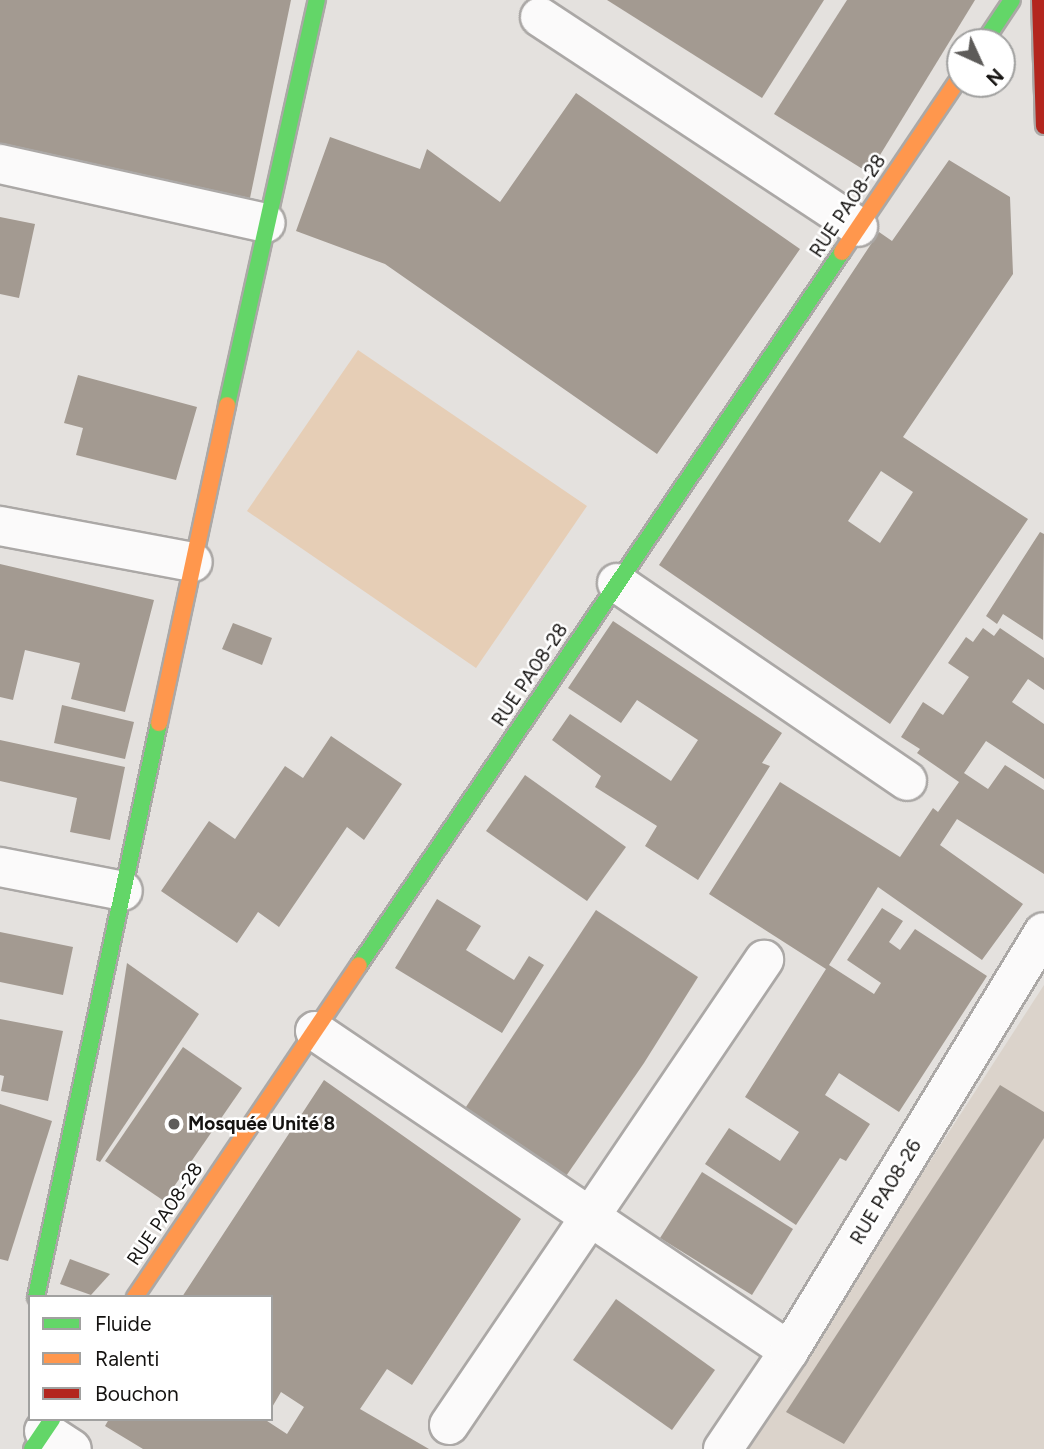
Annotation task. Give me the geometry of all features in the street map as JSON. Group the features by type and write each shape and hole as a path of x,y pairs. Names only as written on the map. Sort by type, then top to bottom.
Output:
{"street":[{"path":"36,1295 265,223 317,0"},
{"path":"993,28 1012,0"},
{"path":"1040,0 1044,125"},
{"path":"540,17 858,228"},
{"name":"RUE PA08-28","path":"136,1295 946,98"},
{"path":"0,164 265,223"},
{"path":"0,526 193,562"},
{"path":"617,583 907,781"},
{"path":"0,867 123,891"},
{"name":"RUE PA08-26","path":"723,1449 789,1351 1044,932"},
{"path":"449,1425 764,960"},
{"path":"315,1031 789,1351"}],"shaded area":[{"path":"358,350 587,506 476,668 247,511"},
{"path":"1044,985 1044,1449 744,1449"}],"building":[{"path":"0,0 291,0 250,198 0,146"},
{"path":"607,0 824,0 762,98"},
{"path":"847,0 975,0 958,28 946,28 946,47 869,173 774,114"},
{"path":"576,93 800,249 657,454 385,264 296,231 330,137 420,169 427,149 500,202"},
{"path":"949,160 1010,197 1013,274 903,437 1028,519 890,724 659,565 879,232 892,241","holes":["881,471 913,492 880,543 848,521"]},
{"path":"0,217 35,224 19,298 0,294"},
{"path":"78,375 197,407 176,480 76,455 83,428 64,423"},
{"path":"1040,532 1044,534 1043,640 1003,614 997,624 986,616"},
{"path":"0,564 154,600 125,712 71,699 80,663 25,650 13,700 0,697"},
{"path":"613,621 782,733 762,763 770,766 698,880 645,846 657,826 595,787 601,776 552,740 570,714 671,781 698,740 637,700 621,723 568,688"},
{"path":"233,623 272,638 262,665 222,649"},
{"path":"983,628 994,636 1000,628 1044,658 1044,690 1028,679 1012,702 1044,724 1044,779 986,741 964,773 988,789 1005,765 1044,790 1044,874 957,819 940,845 1023,904 982,960 878,887 829,965 874,994 881,983 847,960 882,908 903,921 889,942 900,950 915,929 987,976 899,1112 839,1073 825,1095 870,1124 846,1161 840,1158 796,1225 705,1164 729,1128 780,1161 799,1132 745,1097 826,969 709,894 780,782 900,857 933,808 938,812 959,782 917,753 920,749 901,737 923,702 943,715 969,677 948,663 966,637 973,642"},
{"path":"62,705 134,722 125,759 54,743"},
{"path":"331,736 402,784 364,840 347,827 279,927 258,912 237,943 161,891 209,821 235,839 285,766 303,778"},
{"path":"0,740 125,767 110,840 70,832 77,798 0,781"},
{"path":"525,775 626,847 587,901 486,831"},
{"path":"437,899 481,926 466,950 514,980 529,956 544,965 502,1033 395,968"},
{"path":"596,910 698,977 644,1063 564,1179 462,1113"},
{"path":"0,932 73,947 63,995 0,982"},
{"path":"127,963 199,1014 100,1162 96,1160"},
{"path":"0,1019 63,1031 48,1101 1,1091 4,1076 0,1075"},
{"name":"Mosquée Unité 8","path":"183,1047 242,1088 164,1201 105,1161"},
{"path":"324,1080 521,1219 412,1385 387,1369 360,1409 429,1449 143,1449 105,1426 108,1421 267,1421 287,1434 304,1407 281,1392 273,1406 273,1295 183,1295"},
{"path":"1000,1085 1044,1112 1044,1138 844,1444 786,1412"},
{"path":"0,1104 52,1121 8,1261 0,1259"},
{"path":"702,1172 793,1229 752,1295 660,1238"},
{"path":"70,1259 110,1274 91,1295 60,1284"},
{"path":"616,1299 715,1370 672,1430 573,1360"}],"traffic: fast":[{"path":"227,405 317,0"},
{"path":"993,28 1012,0"},
{"path":"359,965 842,252"},
{"path":"36,1295 159,723"},
{"path":"32,1449 51,1421"}],"traffic: slow":[{"path":"842,252 946,98"},
{"path":"159,723 227,405"},
{"path":"136,1295 359,965"}],"traffic: jam":[{"path":"1040,0 1044,126"}],"place":[{"name":"Mosquée Unité 8","path":"174,1124"}]}
